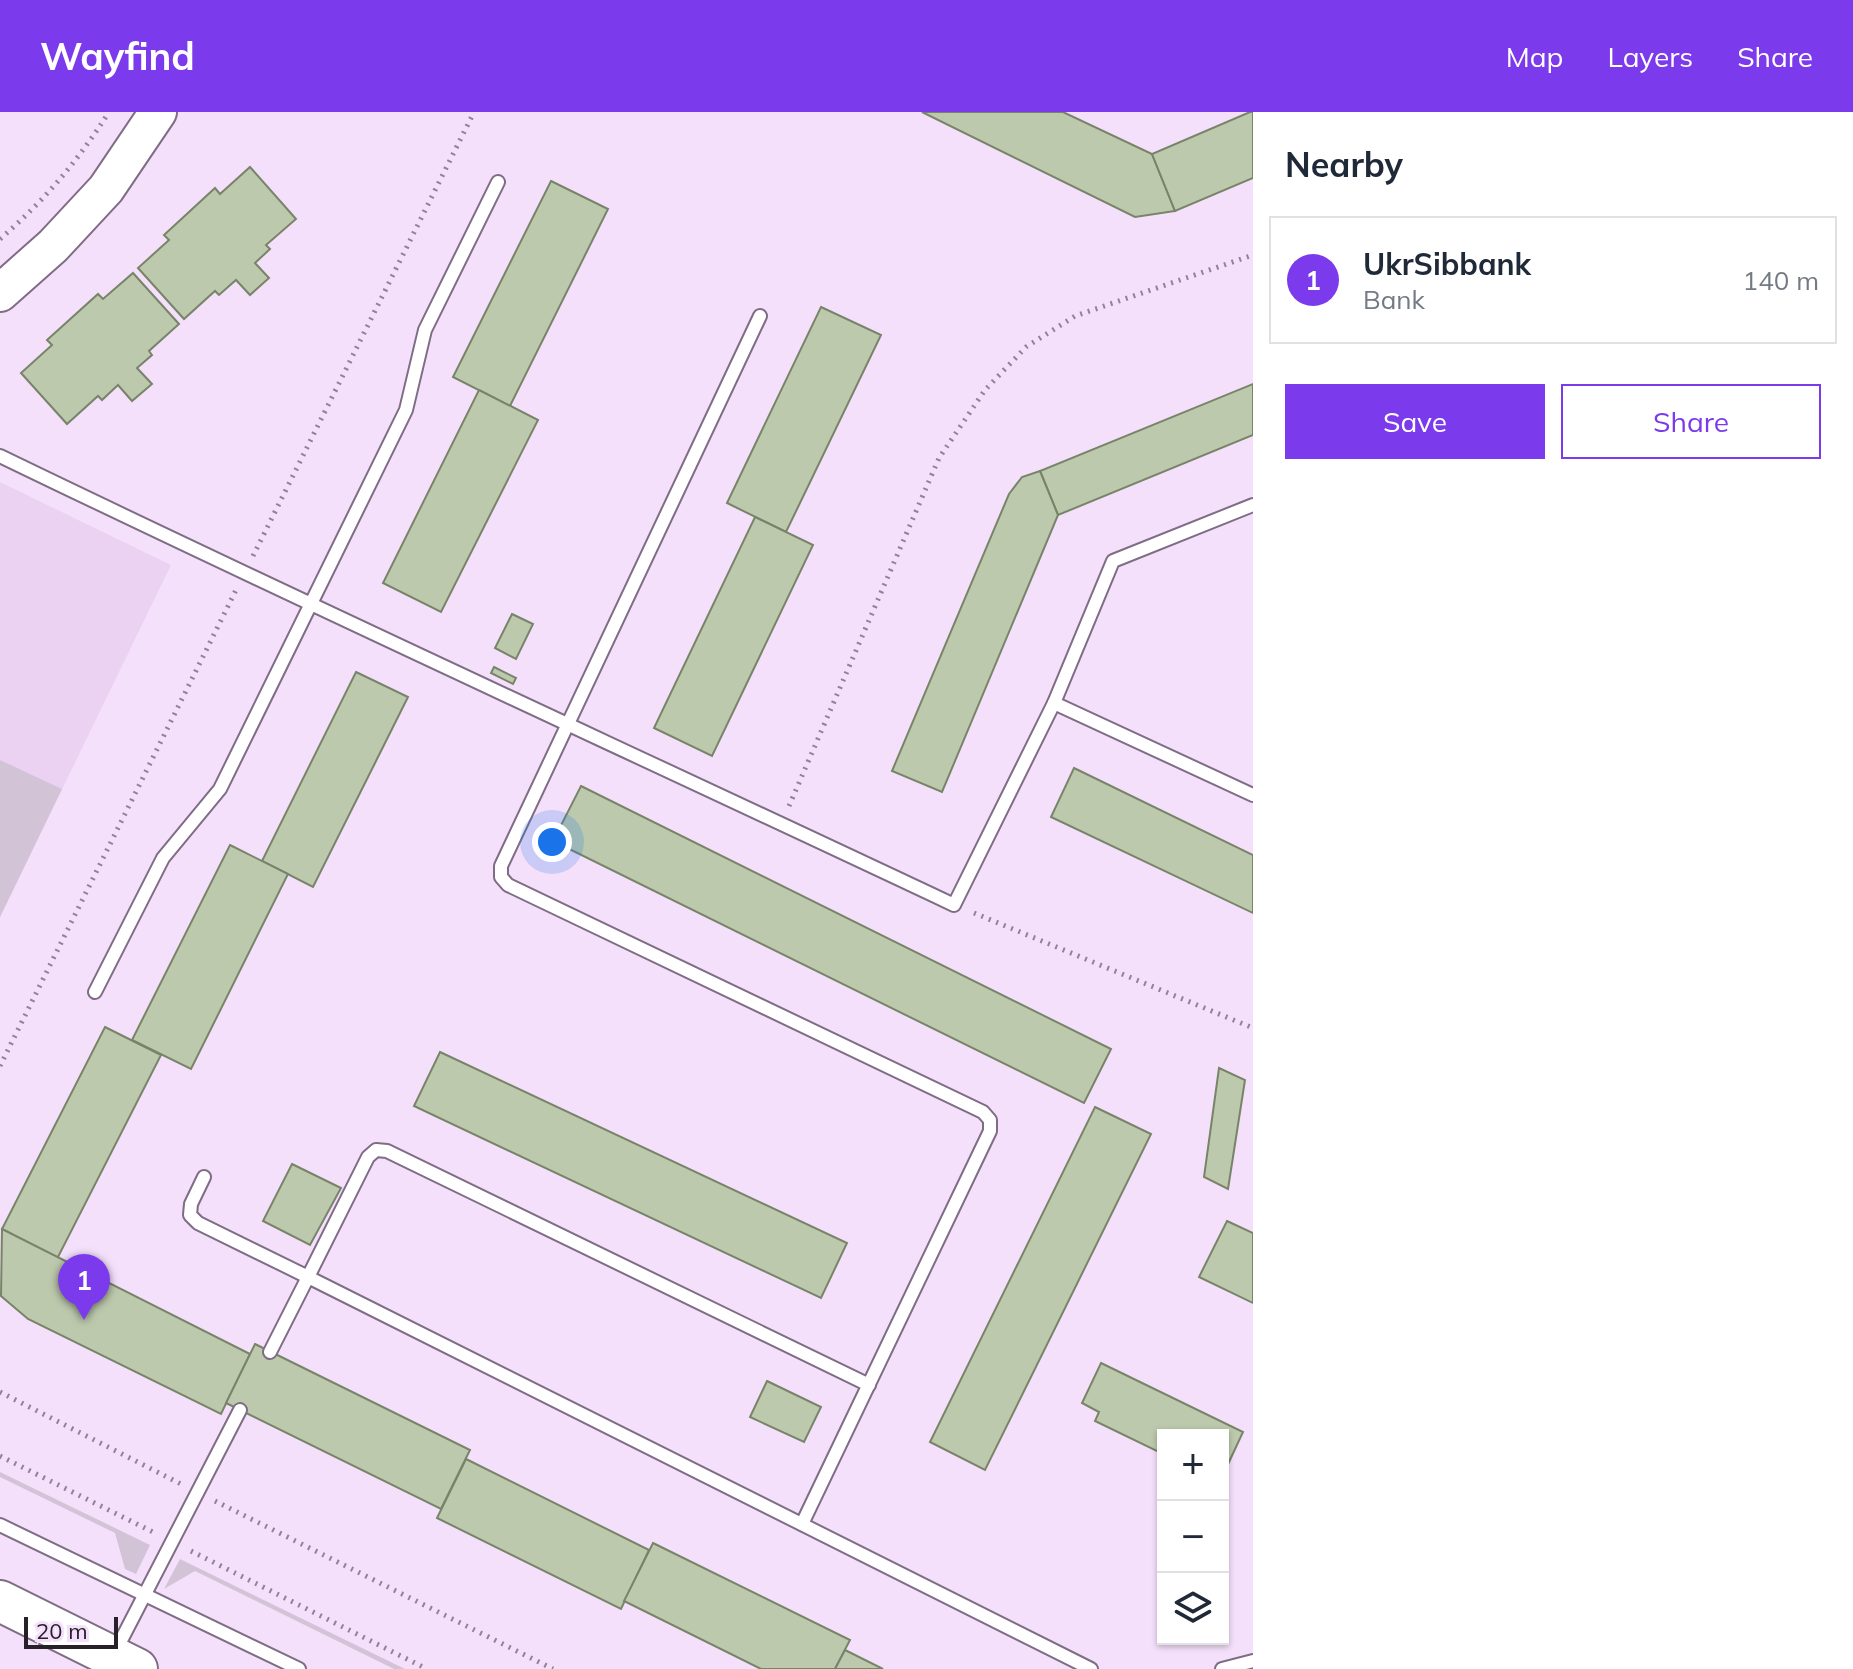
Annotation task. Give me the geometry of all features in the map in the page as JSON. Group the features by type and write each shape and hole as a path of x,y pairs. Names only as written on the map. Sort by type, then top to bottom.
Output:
{"main road":[{"path":"0,1601 125,1663"}],"street":[{"path":"0,293 53,246 106,189 158,112"}],"lane":[{"path":"95,992 163,858 220,789 406,410 425,330 498,182"},
{"path":"760,316 567,722 501,866 501,877 508,885 983,1112 990,1120 990,1131 802,1524"},
{"path":"0,456 954,905 1054,703 1113,561 1253,505"},
{"path":"1054,703 1253,795"},
{"path":"270,1352 368,1157 376,1150 387,1151 869,1385"},
{"path":"204,1177 191,1204 190,1215 198,1223 1091,1669"},
{"path":"125,1663 145,1595 240,1410"},
{"path":"0,1525 299,1669"},
{"path":"1222,1669 1253,1661"}],"path":[{"path":"0,239 63,178 109,112"},
{"path":"782,823 939,458 985,390 1026,347 1075,316 1253,255"},
{"path":"954,905 1253,1028"},
{"path":"0,1392 553,1669"},
{"path":"0,1456 427,1669"}],"shaded area":[{"path":"0,482 171,565 0,917"},
{"path":"0,760 62,789 0,917"},
{"path":"0,1472 150,1545 136,1574 125,1569 115,1533 0,1477"},
{"path":"180,1559 405,1669 394,1669 195,1571 164,1589"}],"building":[{"path":"922,112 1063,112 1152,154 1175,211 1135,217"},
{"path":"1253,112 1253,178 1175,211 1152,154"},
{"path":"250,167 296,219 266,245 270,249 255,263 269,278 250,295 236,280 219,295 215,291 184,319 138,268 169,240 164,235 215,188 220,194"},
{"path":"551,181 608,209 510,406 453,377"},
{"path":"133,273 179,324 149,351 152,355 137,368 152,384 132,401 118,385 102,400 98,396 67,424 21,373 52,345 47,340 98,294 103,299"},
{"path":"821,307 881,335 786,532 727,503"},
{"path":"1253,384 1253,435 1058,515 1040,471"},
{"path":"479,390 538,420 441,612 383,583"},
{"path":"1040,471 1058,515 942,792 892,771 1009,494 1022,477"},
{"path":"755,517 813,545 712,756 654,728"},
{"path":"512,614 533,624 516,659 495,648"},
{"path":"494,667 516,678 513,684 491,673"},
{"path":"356,672 408,697 313,887 262,861"},
{"path":"1074,768 1253,855 1253,913 1051,817"},
{"path":"581,786 1111,1049 1084,1103 553,841"},
{"path":"230,845 288,874 191,1069 132,1040"},
{"path":"105,1027 161,1055 57,1259 2,1229"},
{"path":"440,1052 847,1243 821,1298 414,1106"},
{"path":"1219,1068 1245,1080 1228,1189 1204,1177"},
{"path":"1095,1107 1151,1134 985,1470 930,1442"},
{"path":"292,1164 341,1188 310,1245 263,1221"},
{"path":"1227,1221 1253,1233 1253,1303 1199,1277"},
{"path":"2,1229 250,1354 221,1414 28,1319 1,1296"},
{"path":"255,1344 470,1450 441,1509 226,1403"},
{"path":"1101,1363 1243,1432 1229,1462 1229,1429 1157,1429 1157,1451 1095,1421 1099,1412 1082,1403"},
{"path":"767,1381 821,1407 804,1442 750,1417"},
{"path":"466,1459 649,1550 621,1609 437,1518"},
{"path":"653,1543 850,1640 835,1669 761,1669 624,1601"},
{"path":"845,1650 883,1669 835,1669"}],"place":[{"name":"UkrSibbank","path":"84,1320"}]}
